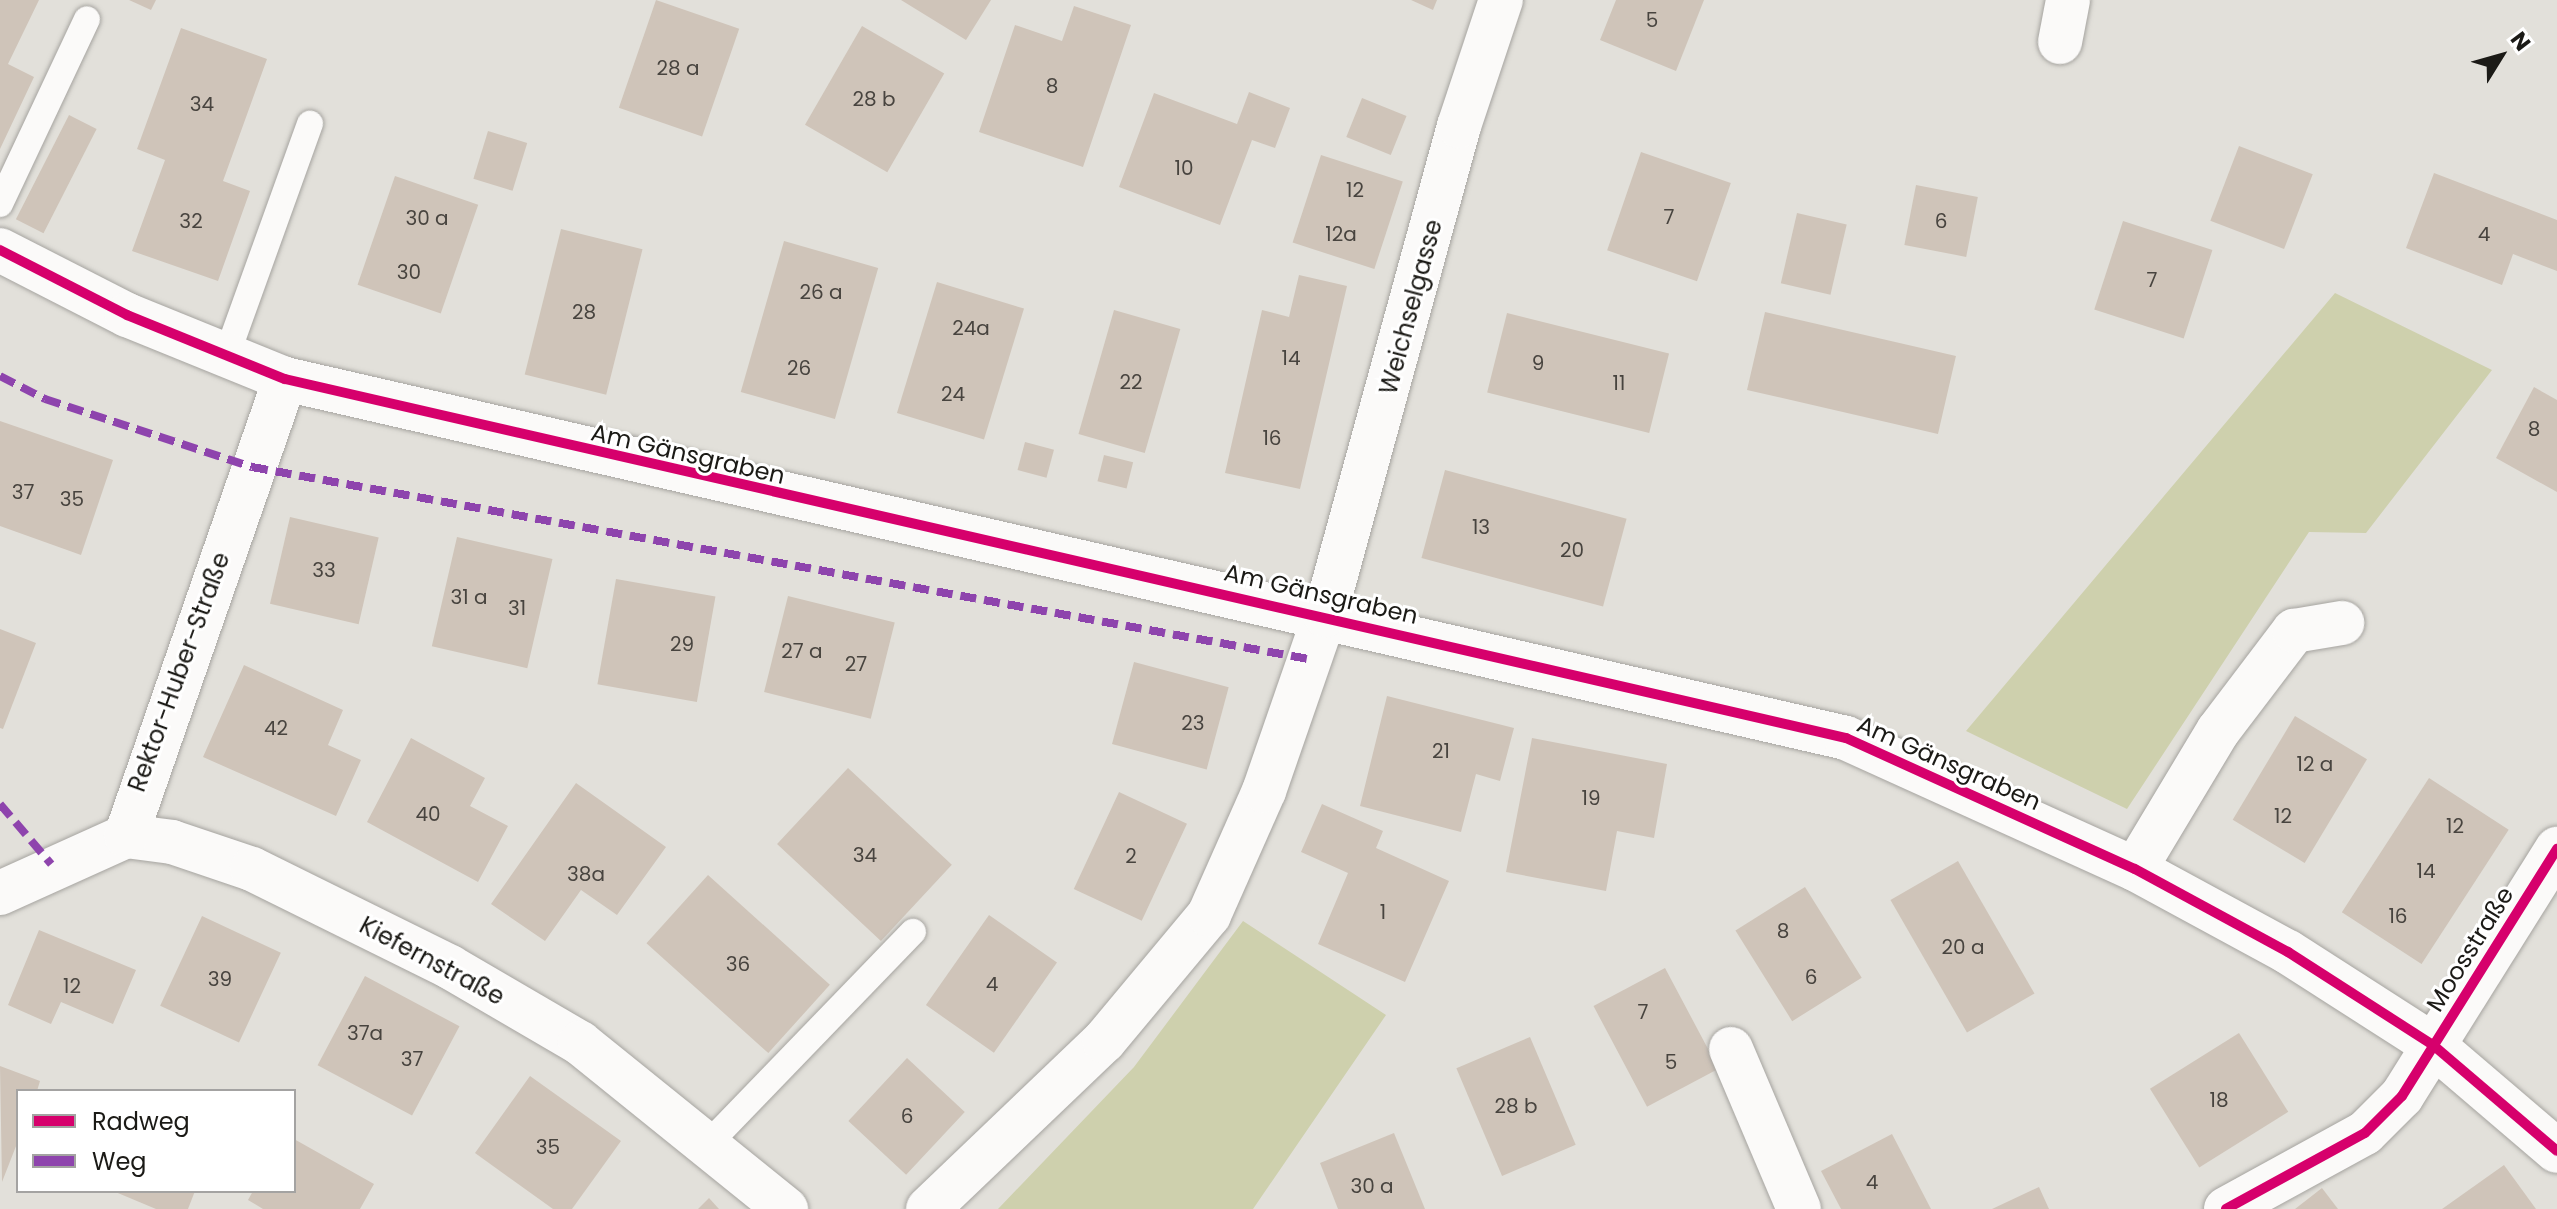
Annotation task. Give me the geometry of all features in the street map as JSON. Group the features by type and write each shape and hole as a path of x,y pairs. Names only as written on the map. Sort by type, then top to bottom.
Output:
{"street":[{"name":"Weichselgasse","path":"928,1209 1104,1041 1209,915 1264,791 1325,615 1459,126 1501,0"},
{"name":"Am Gänsgraben","path":"0,250 226,357 285,379 1325,615 1846,738 2135,869 2288,952 2433,1045 2557,1151"},
{"name":"Rektor-Huber-Straße","path":"126,836 285,379"},
{"path":"2135,869 2218,731 2294,631 2342,623"},
{"path":"0,893 126,836"},
{"name":"Kiefernstraße","path":"126,836 172,842 252,869 450,967 580,1043 786,1209"},
{"name":"Moosstraße","path":"2226,1209 2365,1133 2402,1096 2557,849"},
{"path":"1731,1049 1799,1209"}],"lane":[{"path":"0,204 87,19"},
{"path":"226,357 310,124"},
{"path":"708,1144 913,932"}],"green space":[{"path":"2335,293 2492,370 2366,533 2309,532 2127,809 1966,731"},
{"path":"1243,921 1386,1015 1253,1209 998,1209 1134,1067"}],"building":[{"path":"0,0 39,0 8,64 34,77 0,149"},
{"path":"129,0 156,0 151,10"},
{"path":"656,0 739,29 702,136 619,108"},
{"path":"901,0 991,0 966,40"},
{"path":"1411,0 1437,0 1433,10"},
{"path":"1616,0 1704,0 1676,71 1600,40"},
{"path":"1074,6 1131,25 1083,167 979,132 1015,25 1062,41"},
{"path":"862,26 944,74 887,172 805,125"},
{"path":"181,28 267,59 223,181 250,191 218,281 132,251 165,160 137,149"},
{"path":"1249,92 1290,108 1275,148 1252,140 1220,225 1119,187 1154,93 1237,124"},
{"path":"1362,98 1407,116 1391,155 1346,137"},
{"path":"69,115 97,129 44,233 16,219"},
{"path":"488,131 527,143 513,191 473,179"},
{"path":"2239,146 2313,174 2284,249 2210,221"},
{"path":"1641,152 1731,183 1697,281 1607,250"},
{"path":"1321,155 1403,182 1374,269 1293,242"},
{"path":"2434,173 2557,220 2557,271 2513,254 2502,285 2406,248"},
{"path":"395,176 478,205 441,313 358,285"},
{"path":"1916,185 1978,197 1966,257 1904,245"},
{"path":"1797,213 1847,224 1830,295 1781,283"},
{"path":"2123,221 2212,250 2184,338 2094,309"},
{"path":"561,229 643,249 606,395 525,375"},
{"path":"784,241 878,268 835,419 741,392"},
{"path":"1299,275 1347,286 1300,489 1225,473 1262,310 1289,317"},
{"path":"937,282 1024,309 984,440 897,413"},
{"path":"1114,310 1180,329 1145,453 1078,434"},
{"path":"1765,312 1956,356 1938,434 1747,390"},
{"path":"1507,313 1669,353 1649,433 1487,393"},
{"path":"2534,387 2557,400 2557,492 2496,458"},
{"path":"0,421 113,460 81,555 0,526"},
{"path":"1025,442 1054,450 1046,478 1017,470"},
{"path":"1104,455 1133,462 1127,488 1097,481"},
{"path":"1445,470 1627,519 1603,607 1421,558"},
{"path":"290,517 379,537 359,624 270,604"},
{"path":"457,537 552,559 527,668 432,646"},
{"path":"616,579 715,597 697,702 597,684"},
{"path":"788,596 895,623 871,719 764,692"},
{"path":"0,629 36,643 3,729 0,728"},
{"path":"1134,662 1229,687 1207,769 1112,744"},
{"path":"244,665 343,710 328,745 361,760 336,816 203,757"},
{"path":"1387,696 1514,728 1500,781 1476,774 1461,832 1360,806"},
{"path":"2295,716 2367,759 2305,863 2233,820"},
{"path":"411,738 485,778 470,806 508,826 478,882 367,822"},
{"path":"1532,738 1667,764 1654,838 1617,831 1606,891 1506,872"},
{"path":"848,768 952,865 881,941 777,844"},
{"path":"2429,778 2509,830 2422,964 2342,912"},
{"path":"576,783 666,847 617,915 581,890 545,941 491,904"},
{"path":"1119,792 1187,824 1142,921 1074,889"},
{"path":"1322,804 1383,831 1376,848 1449,881 1405,982 1318,944 1348,873 1301,852"},
{"path":"1958,861 2034,994 1967,1033 1890,900"},
{"path":"708,875 830,985 768,1053 646,943"},
{"path":"1805,887 1862,978 1792,1021 1735,930"},
{"path":"989,915 1057,963 994,1053 926,1005"},
{"path":"202,916 281,953 239,1042 160,1006"},
{"path":"39,930 136,970 113,1024 61,1002 51,1024 8,1005"},
{"path":"1665,968 1719,1069 1647,1107 1593,1006"},
{"path":"365,976 459,1026 412,1115 318,1065"},
{"path":"2239,1033 2288,1112 2199,1168 2150,1089"},
{"path":"1530,1037 1576,1145 1502,1176 1456,1068"},
{"path":"907,1058 965,1112 906,1175 848,1121"},
{"path":"0,1066 40,1081 38,1089 16,1089 16,1146 2,1182"},
{"path":"530,1076 621,1141 572,1209 553,1209 475,1153"},
{"path":"1394,1133 1425,1209 1338,1209 1320,1163"},
{"path":"1892,1134 1931,1209 1841,1209 1821,1171"},
{"path":"296,1140 374,1184 360,1209 263,1209 248,1200 252,1193 296,1193"},
{"path":"2504,1165 2536,1209 2442,1209"},
{"path":"2039,1187 2049,1209 1992,1209"},
{"path":"2322,1188 2338,1209 2295,1209"},
{"path":"118,1193 194,1193 188,1209 156,1209"},
{"path":"709,1198 719,1209 698,1209"}],"marked path":[{"path":"0,376 45,399 252,467 1309,659"},
{"path":"0,804 51,864"}],"cycle path":[{"path":"0,250 127,315 285,379 1846,738 2135,869 2288,952 2433,1045 2557,1151"},
{"path":"2226,1209 2365,1133 2402,1096 2557,849"}]}
